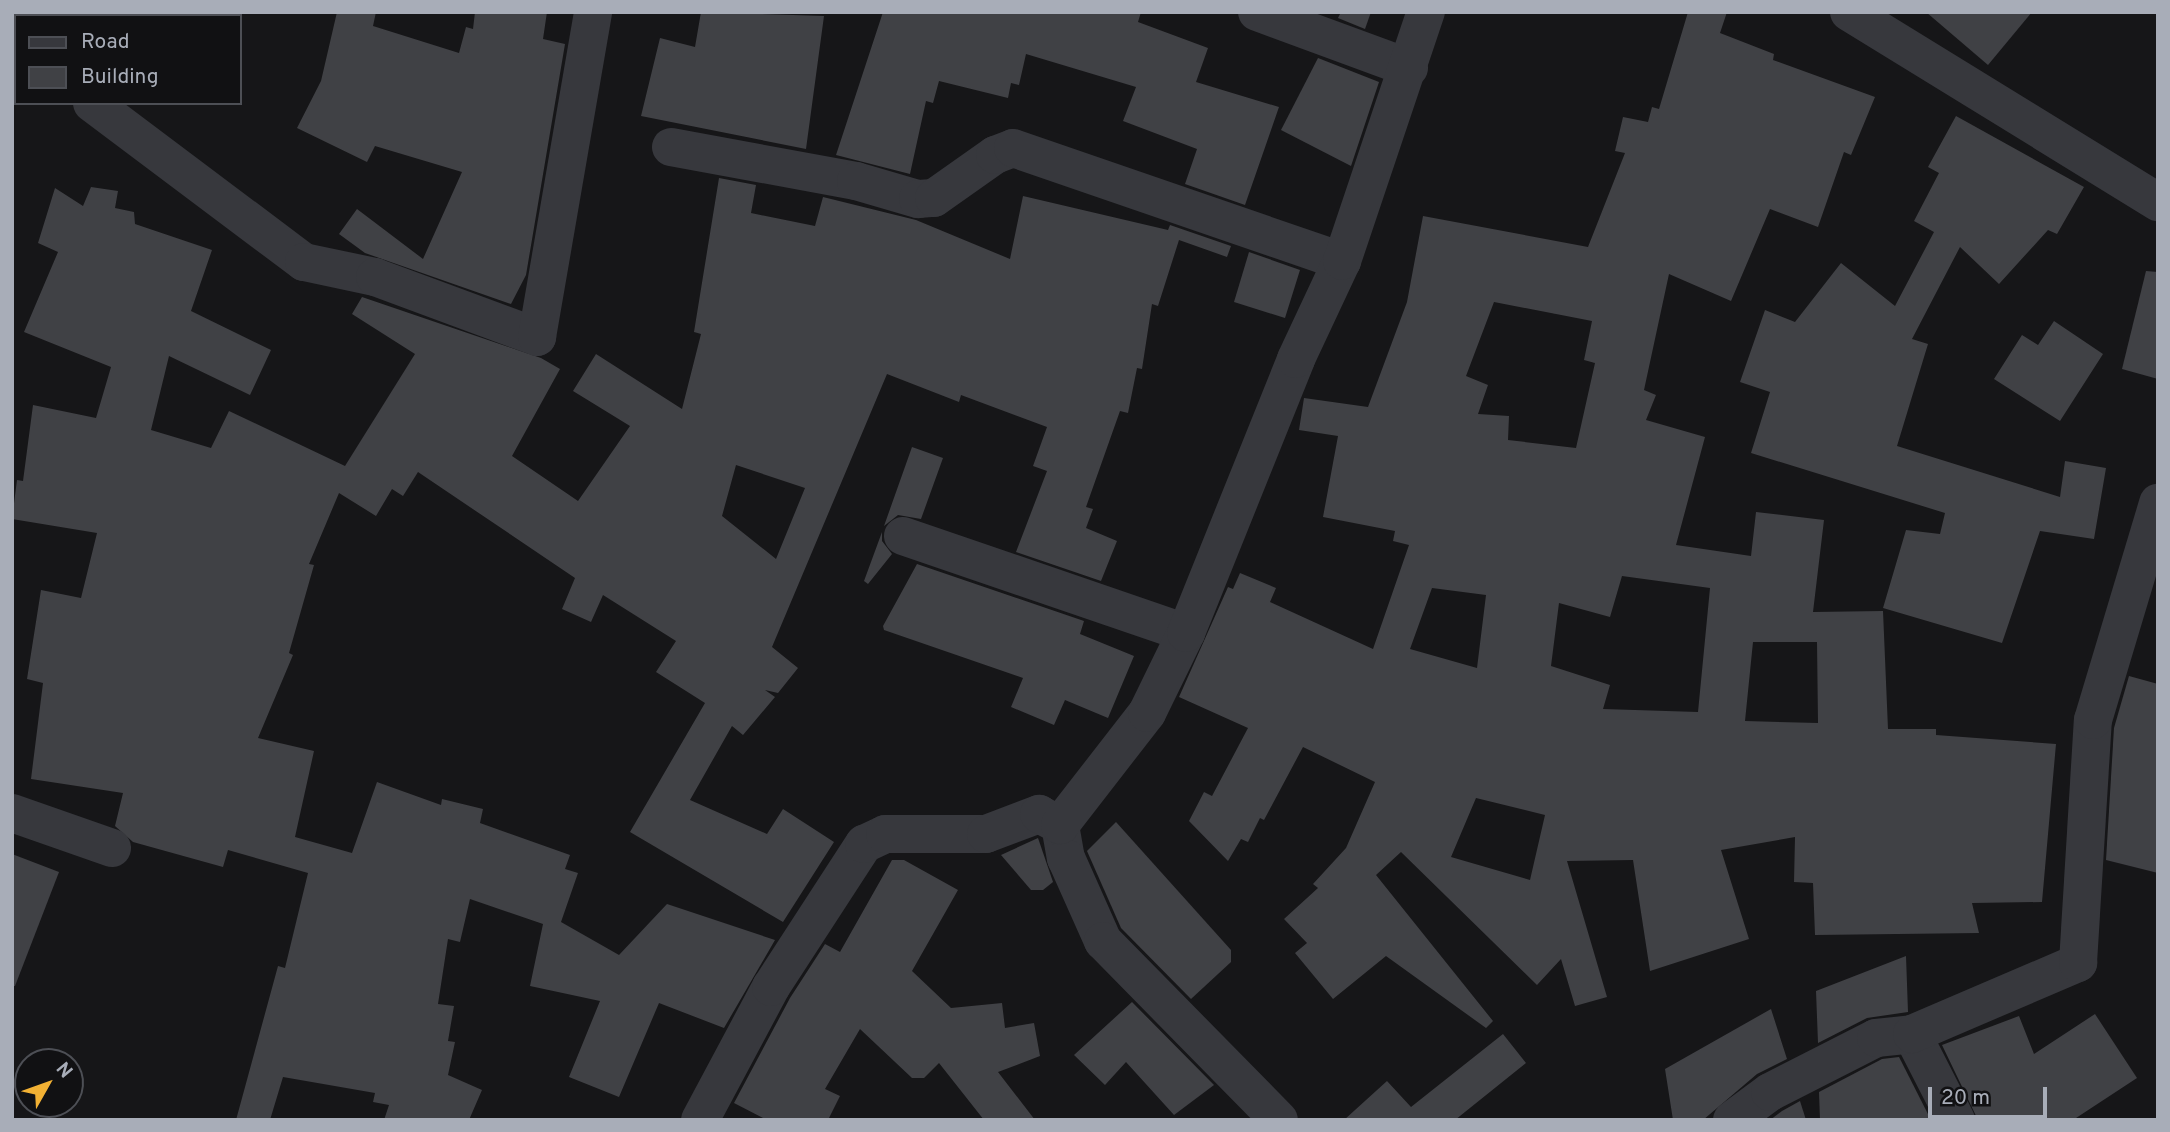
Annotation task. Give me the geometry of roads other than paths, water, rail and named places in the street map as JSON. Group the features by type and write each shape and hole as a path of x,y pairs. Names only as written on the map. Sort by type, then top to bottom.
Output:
{"street":[{"path":"95,105 304,262 375,277 537,337 593,12"},
{"path":"1258,12 1409,68"},
{"path":"1279,1120 1103,941 1066,858 1060,825 1147,713 1186,634 1296,359 1342,261 1426,12"},
{"path":"1849,12 2158,202"},
{"path":"671,147 856,181 918,200 934,198 1013,148 1342,261"},
{"path":"1732,1120 1770,1092 1876,1038 1912,1034 2078,963 2082,958 2093,720 2158,503"},
{"path":"903,536 1186,634"},
{"path":"12,813 112,848"},
{"path":"700,1120 771,987 864,844 886,834 986,834 1039,814 1060,825"},
{"path":"1912,1034 1956,1120"}]}
